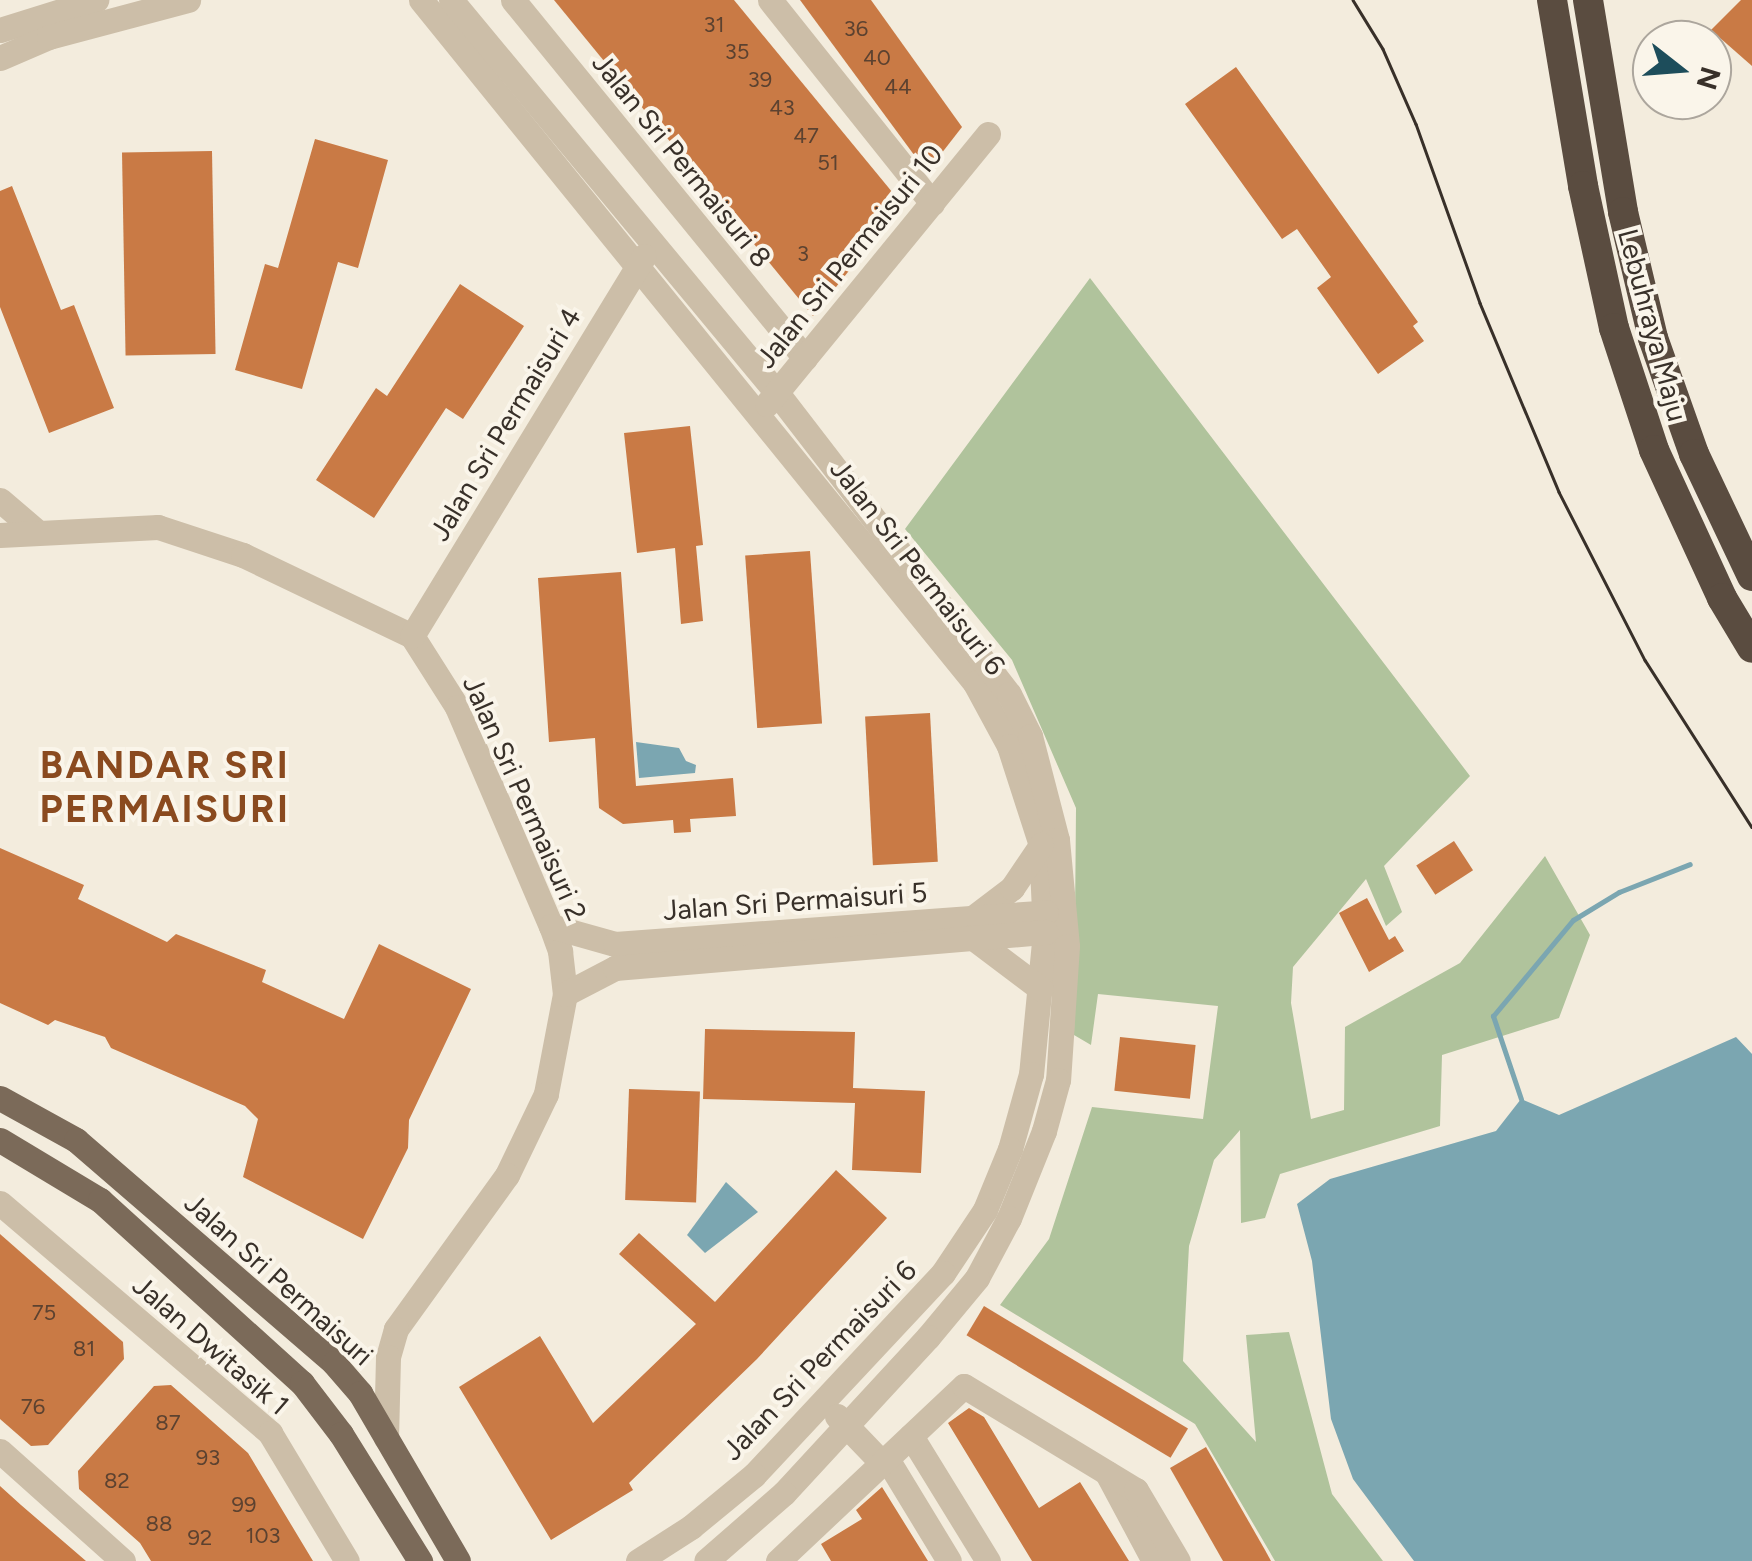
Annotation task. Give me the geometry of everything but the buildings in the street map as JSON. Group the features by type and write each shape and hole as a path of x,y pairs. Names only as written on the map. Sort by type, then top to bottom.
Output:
{"highway":[{"name":"Lebuhraya Maju","path":"1552,0 1582,186 1614,328 1654,450 1722,598 1752,648"},
{"name":"Lebuhraya Maju","path":"1588,0 1623,212 1653,338 1694,454 1752,576"}],"main road":[{"name":"Jalan Sri Permaisuri","path":"0,1098 76,1140 334,1363 360,1394 458,1561"},
{"path":"0,1140 100,1200 302,1383 340,1434 420,1561"}],"street":[{"path":"0,30 96,0"},
{"path":"0,58 50,38 188,0"},
{"name":"Jalan Sri Permaisuri 6","path":"451,0 776,393 1009,694 1030,736 1045,780 1065,894 1041,989 1031,1074 1010,1150 984,1210 942,1273 754,1475 691,1527 638,1561"},
{"name":"Jalan Sri Permaisuri 8","path":"513,0 805,358"},
{"path":"770,0 932,203"},
{"name":"Jalan Sri Permaisuri 6","path":"421,3 974,683 1009,746 1040,845 1054,928 1058,1080 1044,1131 1009,1218 871,1448 706,1561"},
{"name":"Jalan Sri Permaisuri 10","path":"758,416 988,134"},
{"name":"Jalan Sri Permaisuri 4","path":"412,636 651,244"},
{"path":"610,308 638,306 670,312"},
{"path":"0,500 34,529"},
{"path":"0,534 34,529 158,527 243,555 412,636"},
{"name":"Jalan Sri Permaisuri 2","path":"386,1438 388,1357 396,1329 507,1175 546,1094 565,994 551,926 457,707 412,636"},
{"path":"1040,845 1012,888 973,927 1041,989"},
{"name":"Jalan Sri Permaisuri 5","path":"551,926 615,944 973,927 1054,928"},
{"name":"Jalan Sri Permaisuri 5","path":"565,994 614,968 973,927"},
{"name":"Jalan Dwitasik 1","path":"0,1203 270,1432 347,1561"},
{"path":"784,1558 842,1468 871,1448 911,1436 964,1386 1136,1490 1178,1561"},
{"path":"823,1403 871,1448 949,1561"},
{"path":"800,1427 842,1468"},
{"path":"911,1436 988,1561"},
{"path":"0,1452 123,1561"},
{"path":"1107,1472 1154,1561"}],"green space":[{"path":"1090,278 1470,776 1384,866 1402,912 1386,926 1366,879 1293,967 1291,1003 1311,1119 1344,1110 1345,1027 1460,963 1545,856 1590,935 1559,1018 1442,1055 1440,1126 1280,1174 1265,1218 1241,1223 1240,1130 1214,1160 1189,1246 1183,1361 1256,1442 1246,1335 1289,1332 1332,1494 1383,1561 1275,1561 1195,1424 1000,1305 1049,1239 1092,1107 1203,1119 1218,1006 1098,994 1091,1045 1074,1035 1076,808 1012,660 905,529"}],"water":[{"path":"636,742 679,748 686,761 696,765 695,773 639,778"},
{"path":"1736,1037 1752,1054 1752,1561 1414,1561 1353,1479 1331,1419 1312,1261 1297,1204 1330,1179 1496,1131 1521,1099 1559,1115"},
{"path":"726,1182 758,1212 705,1253 687,1235"}],"waterway":[{"path":"1521,1099 1493,1016 1573,920 1619,892 1690,864"}],"tram line":[{"path":"1353,0 1383,49 1416,124 1480,303 1559,492 1645,660 1752,827"}],"district":[{"name":"BANDAR SRI PERMAISURI","path":"165,788"}]}
